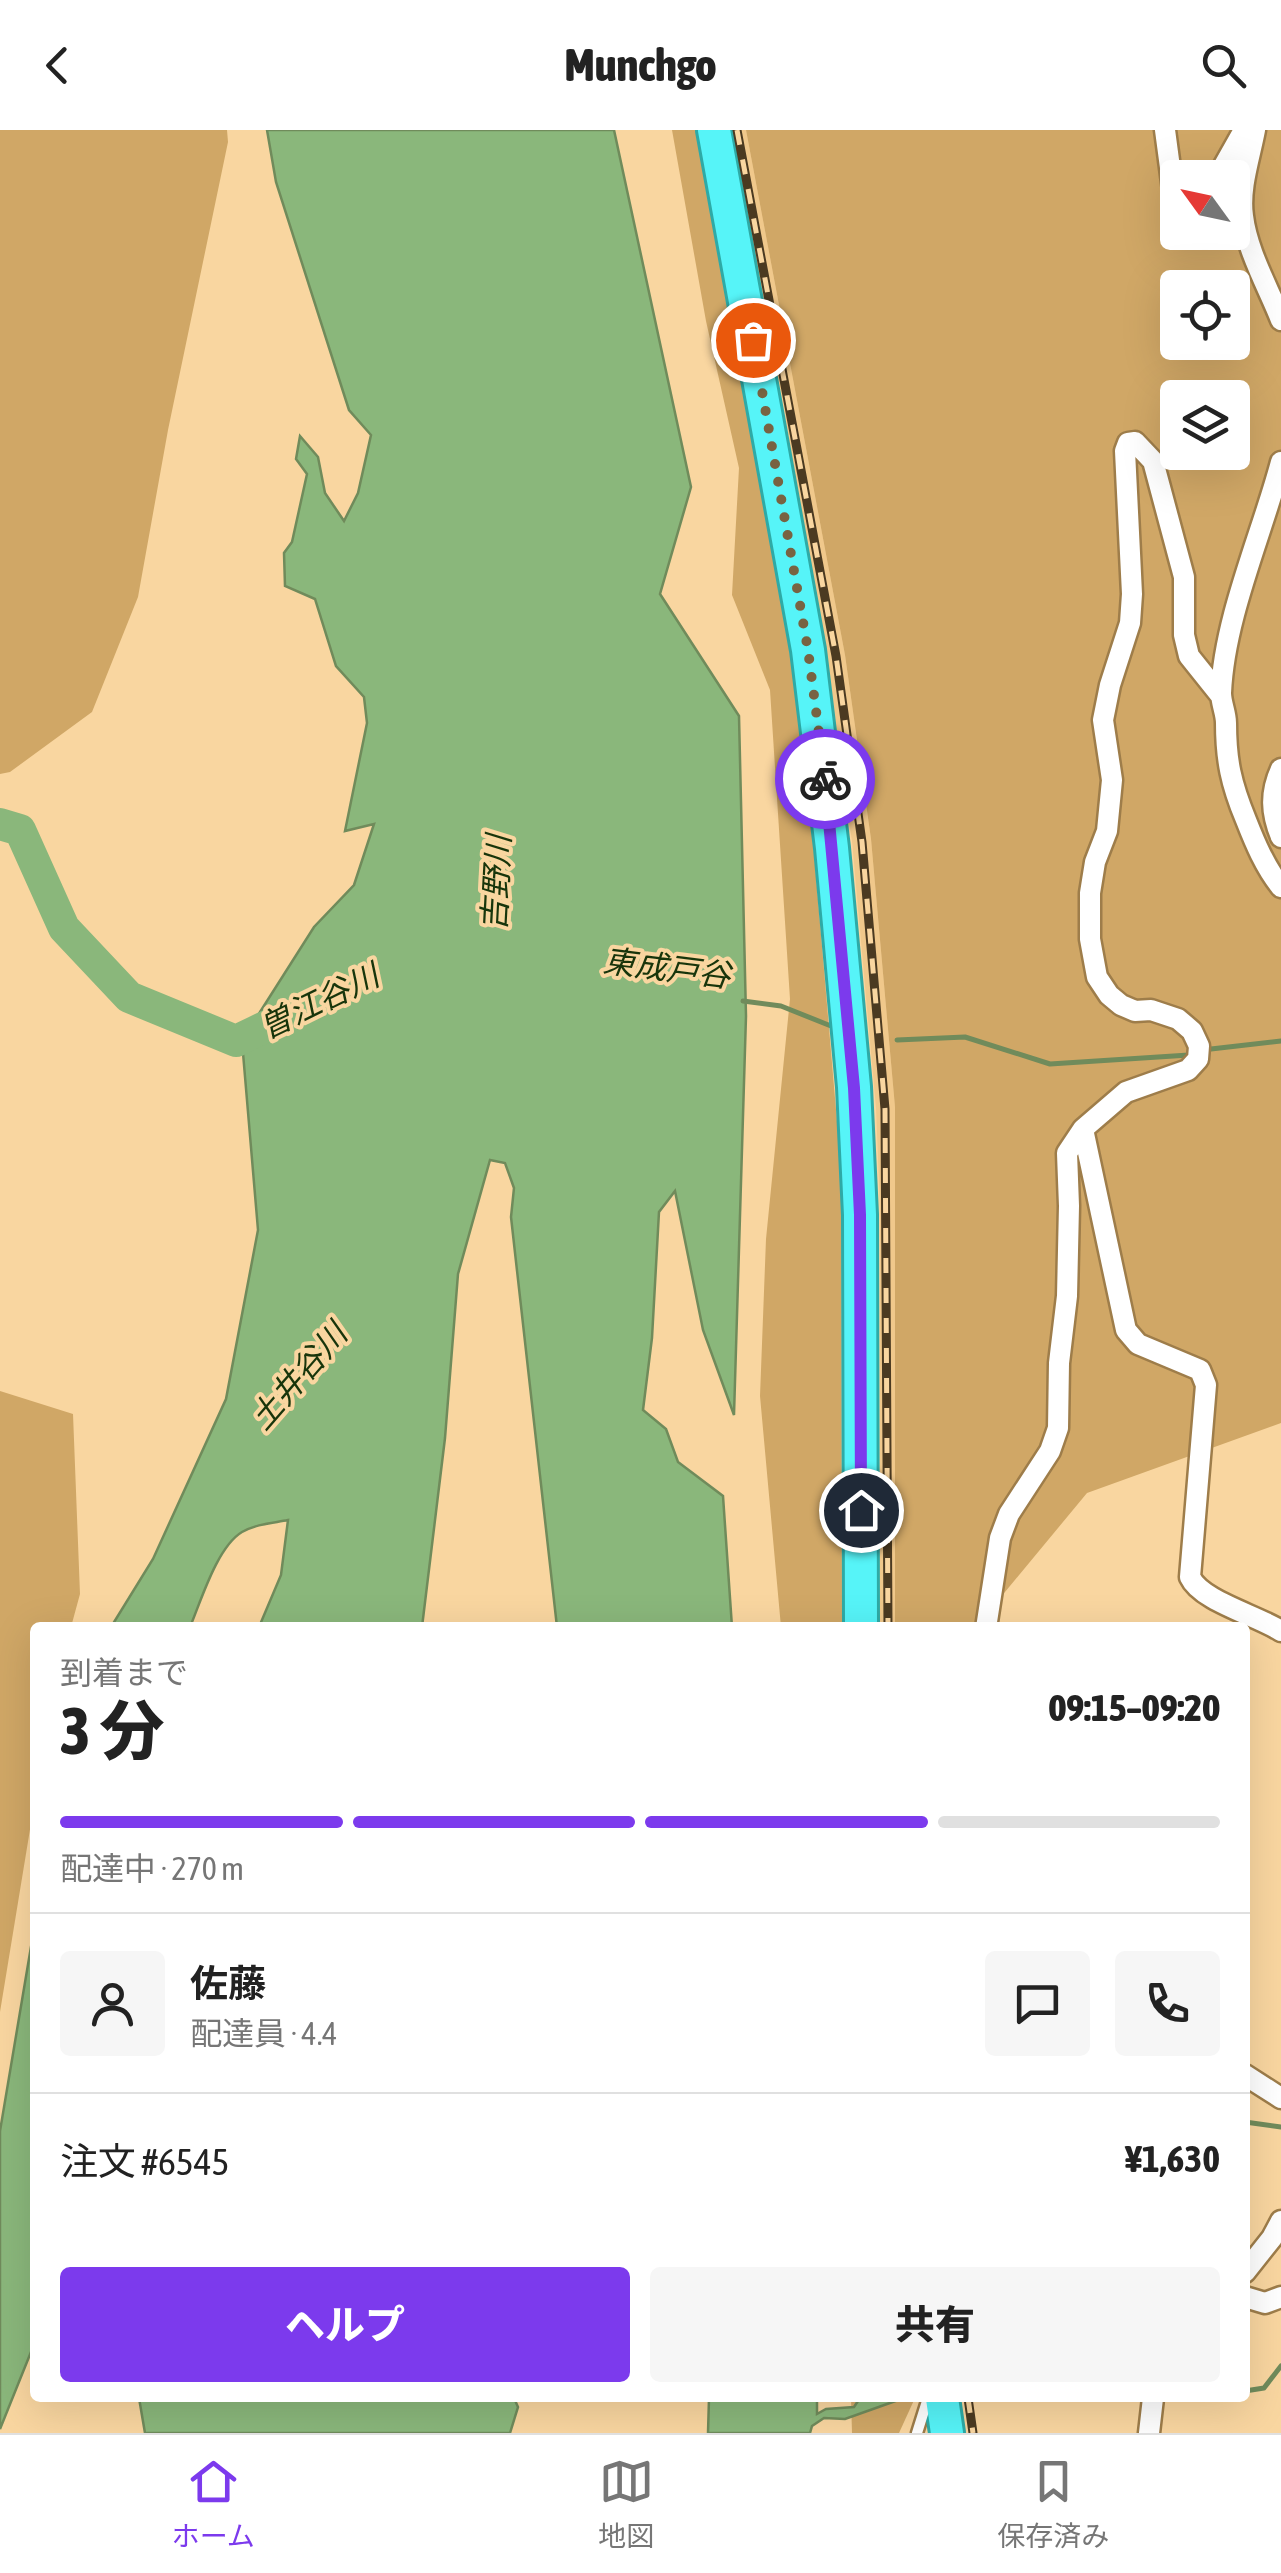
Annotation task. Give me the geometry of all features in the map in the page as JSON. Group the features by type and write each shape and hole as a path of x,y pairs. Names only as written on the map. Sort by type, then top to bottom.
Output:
{"highway":[{"path":"714,130 808,650 832,848 854,1088 860,1215 861,1622"},
{"path":"943,2402 947,2433"}],"street":[{"path":"1165,130 1169,160"},
{"path":"1227,160 1244,130"},
{"path":"1255,130 1242,215 1281,320"},
{"path":"987,1622 1000,1538 1008,1514 1050,1450 1058,1428 1069,1224 1067,1153 1083,1128 1126,1092 1188,1070 1198,1058 1199,1046 1192,1031 1178,1019 1152,1010 1134,1011 1109,995 1097,977 1090,939 1090,894 1095,862 1107,831 1112,780 1103,720 1130,623 1131,539 1125,451 1128,443 1135,442 1153,461 1184,577 1184,635 1189,656 1221,696"},
{"path":"1281,462 1257,535 1230,641 1221,696 1227,721 1226,760 1237,798 1271,875 1281,888"},
{"path":"1281,768 1272,796 1273,818 1281,838"},
{"path":"1083,1128 1126,1330 1138,1344 1200,1370 1206,1385 1190,1578 1205,1596 1251,1613 1281,1630"},
{"path":"1250,2078 1281,2098"},
{"path":"1250,2266 1281,2221"},
{"path":"1250,2298 1265,2302 1281,2298"},
{"path":"1148,2433 1152,2402"}],"lane":[{"path":"917,2433 927,2402"}],"shaded area":[{"path":"0,130 227,130 228,142 138,597 92,712 10,772 0,774"},
{"path":"672,130 697,130 781,564 808,783 841,1168 842,1622 781,1622 760,1396 766,1239 790,999 770,690 732,595 739,468 706,321"},
{"path":"727,130 746,130 845,655 871,839 895,1107 895,1622 880,1622 880,1209 876,1108 852,841 784,408"},
{"path":"746,130 1281,130 1281,1423 1087,1493 980,1622 895,1622 895,1107 871,839 845,655"},
{"path":"0,1391 73,1414 80,1594 72,1622 30,1622 30,1829 0,2012"},
{"path":"851,2402 913,2402 899,2433 852,2433"}],"water":[{"path":"267,130 614,130 691,487 660,594 739,716 746,1016 734,1415 703,1330 675,1191 659,1212 652,1338 643,1410 666,1429 678,1462 723,1496 732,1622 556,1622 511,1217 514,1188 505,1163 490,1160 458,1274 445,1438 423,1622 261,1622 281,1575 288,1520 253,1527 233,1539 211,1575 192,1622 114,1622 153,1559 226,1399 258,1230 243,1053 308,1015 300,999 260,1012 314,927 354,885 374,824 345,831 367,723 364,697 336,666 315,599 285,586 284,553 292,542 307,474 296,459 300,436 318,457 325,493 344,521 358,493 371,435 349,410 276,182"},
{"path":"30,1953 30,2354 0,2429 0,2131"},
{"path":"140,2402 516,2402 518,2407 510,2433 145,2433"},
{"path":"709,2402 817,2402 817,2414 826,2409 854,2407 857,2402 893,2402 845,2419 824,2418 812,2426 810,2433 708,2433"}],"waterway":[{"name":"曽江谷川","path":"0,824 20,830 64,928 129,997 236,1041 346,988"},
{"name":"東成戸谷","path":"743,1001 781,1006 831,1026"},
{"name":"東成戸谷","path":"897,1040 965,1037 1050,1064 1189,1055"},
{"name":"東成戸谷","path":"1211,1049 1281,1041"},
{"path":"1250,2123 1281,2127"},
{"path":"1250,2390 1264,2388 1281,2366"}],"railway":[{"path":"737,130 836,656 862,842 885,1109 888,1622"},
{"path":"969,2402 973,2433"}],"way so far":[{"path":"753,340 808,650 825,779"}],"route":[{"path":"825,779 854,1088 860,1215 861,1510"}],"water label":[{"name":"吉野川","path":"496,883"},
{"name":"土井谷川","path":"298,1376"}]}
